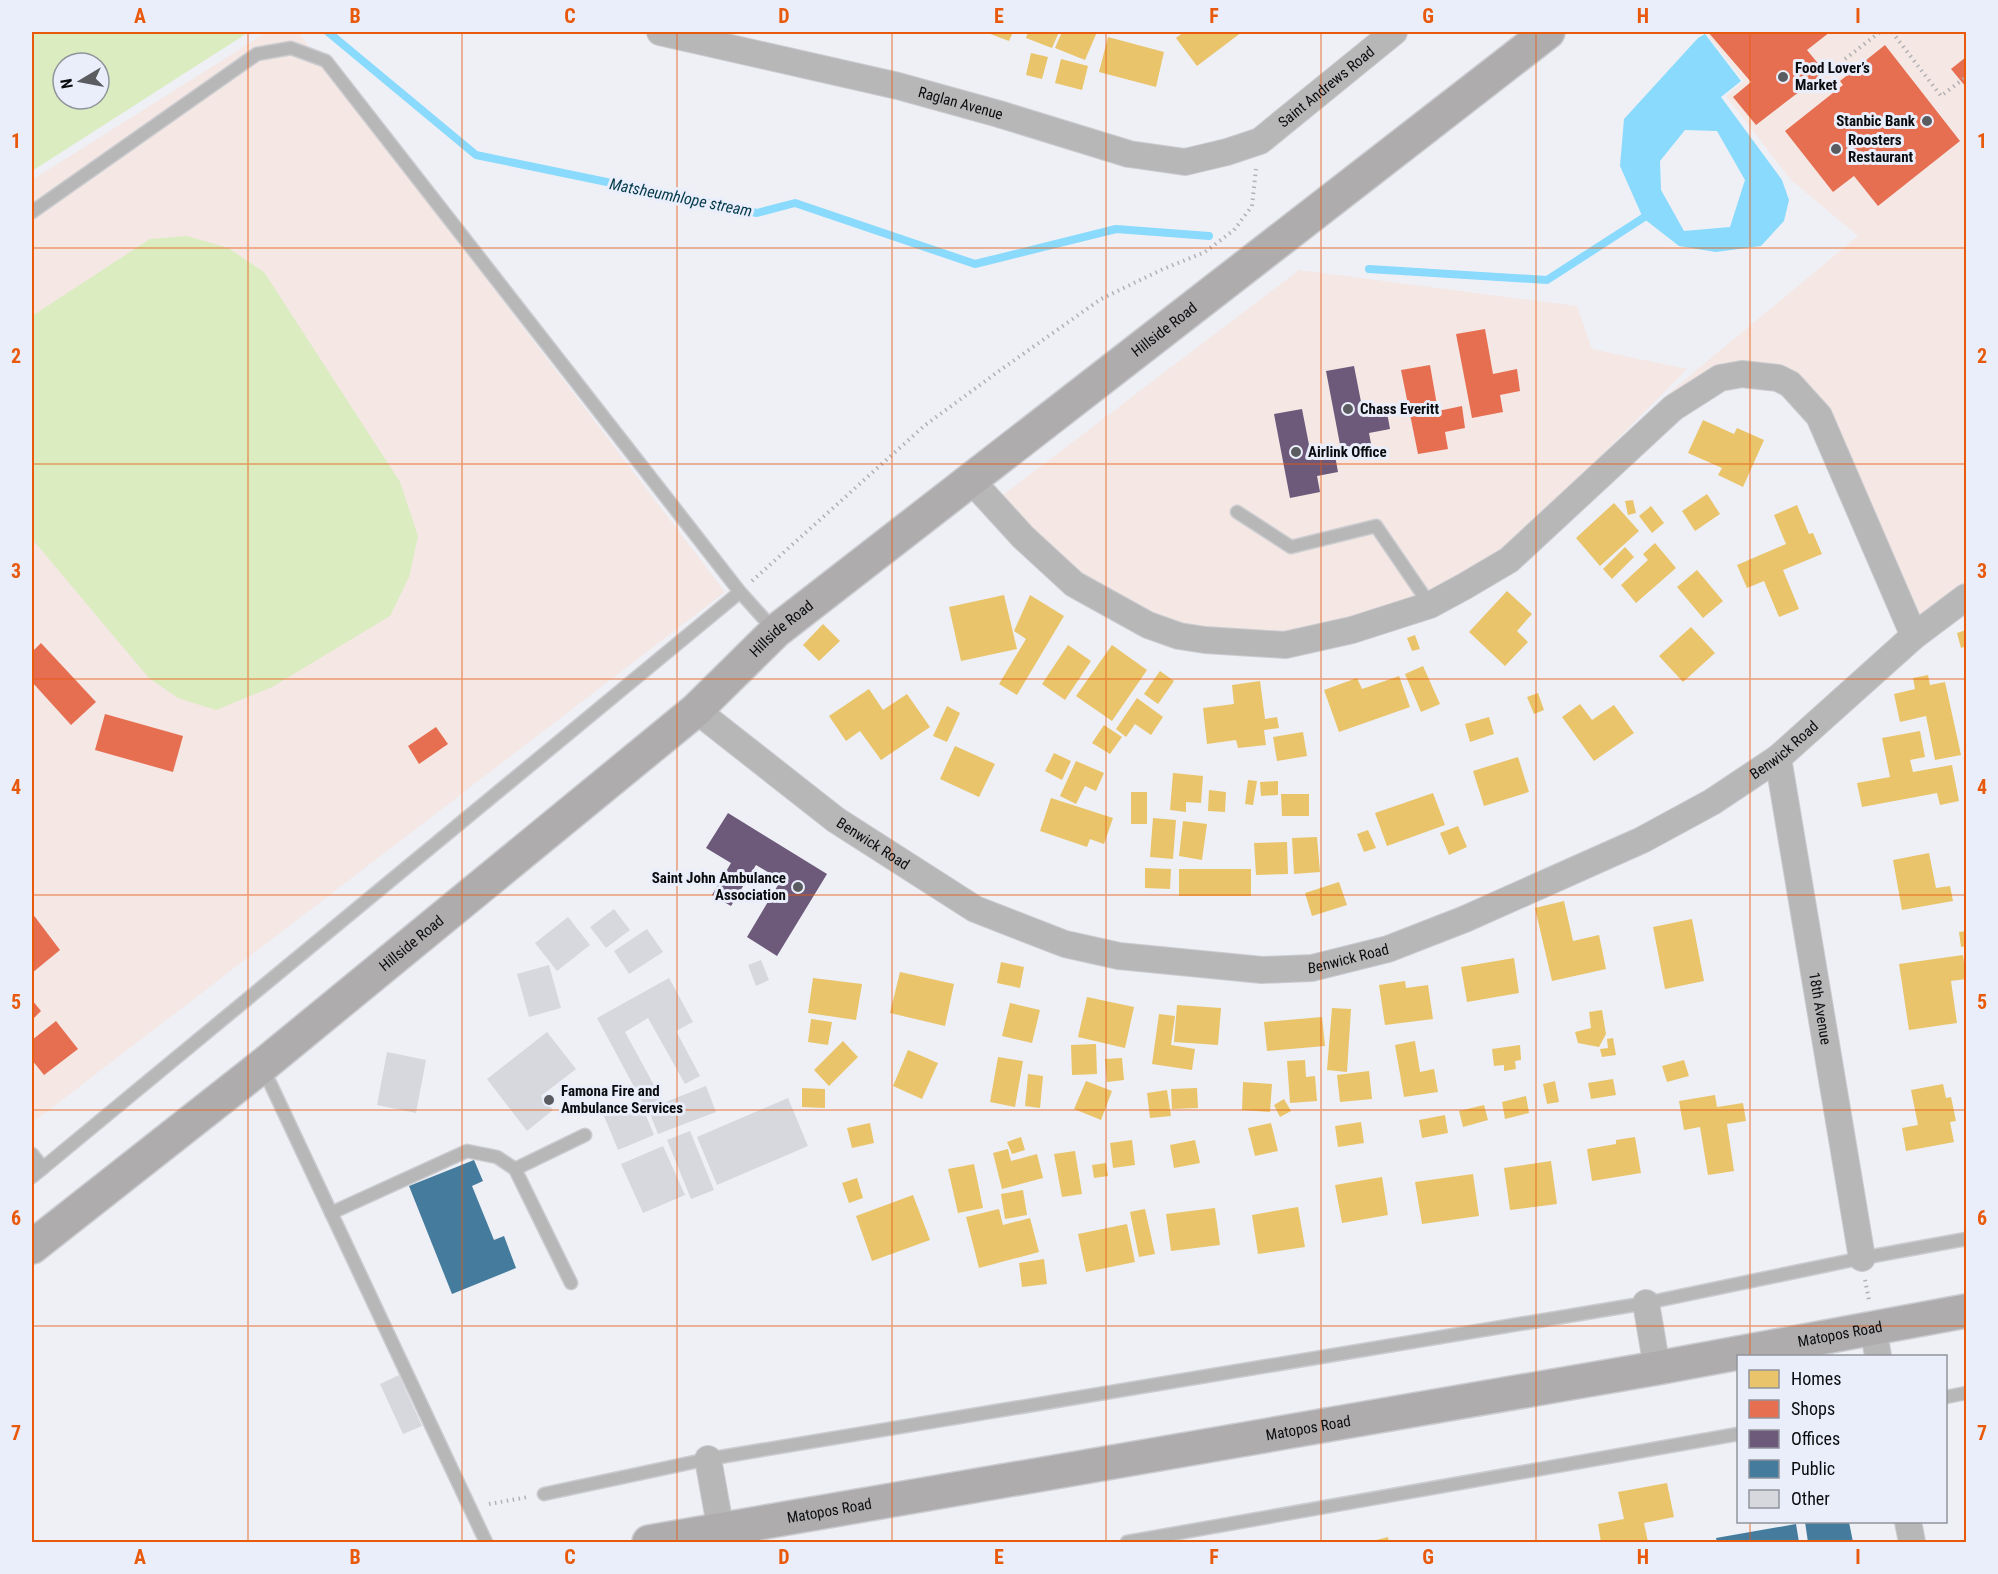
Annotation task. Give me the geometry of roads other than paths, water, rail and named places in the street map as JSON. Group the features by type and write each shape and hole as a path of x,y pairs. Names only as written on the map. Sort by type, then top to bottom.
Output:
{"street":[{"name":"Raglan Avenue","path":"660,32 898,86 1129,154 1185,162 1260,141"},
{"name":"Saint Andrews Road","path":"1260,141 1394,32"},
{"name":"Hillside Road","path":"32,1246 262,1066 696,710 776,631 1548,32"},
{"path":"970,479 1023,537 1074,584 1149,625 1179,636 1227,642 1285,645 1352,630 1430,605 1509,560 1672,408 1720,378 1742,374 1778,378 1790,384 1819,416 1914,636"},
{"name":"Benwick Road","path":"696,710 836,820 975,909 1065,944 1119,956 1262,970 1312,969 1388,949 1465,919 1642,840 1712,802 1778,758 1914,636 1966,597"},
{"name":"18th Avenue","path":"1778,758 1862,1258"},
{"path":"1646,1303 1657,1368"},
{"name":"Matopos Road","path":"1766,1355 1876,1342 1966,1311"},
{"name":"Matopos Road","path":"649,1542 1657,1368 1737,1359"},
{"path":"708,1460 721,1531"},
{"path":"1908,1523 1912,1542"}],"lane":[{"path":"32,212 257,54 291,48 326,61 740,592 776,631"},
{"path":"1237,512 1291,547 1376,526 1430,605"},
{"path":"32,1177 740,592"},
{"path":"262,1066 486,1542"},
{"path":"514,1169 585,1134"},
{"path":"331,1213 467,1151 497,1157 514,1169 571,1282"},
{"path":"32,1154 43,1168"},
{"path":"544,1494 708,1460 1646,1303 1966,1239"},
{"path":"1947,1397 1966,1393"},
{"path":"1127,1542 1737,1434"}],"water":[{"path":"1705,34 1741,81 1721,97 1782,180 1789,200 1784,221 1761,246 1716,252 1679,246 1643,218 1620,166 1624,119 1698,38","holes":["1685,130 1717,131 1745,180 1730,227 1684,231 1661,190 1660,161"]}],"waterway":[{"name":"Matsheumhlope stream","path":"328,32 476,155 757,213 795,203 975,264 1116,229 1209,236"},
{"path":"1369,269 1547,280 1643,218"}],"place":[{"name":"Food Lover’s Market","path":"1783,77"},
{"name":"Stanbic Bank","path":"1927,121"},
{"name":"Roosters Restaurant","path":"1836,149"},
{"name":"Chass Everitt","path":"1348,409"},
{"name":"Airlink Office","path":"1296,452"},
{"name":"Saint John Ambulance Association","path":"798,887"},
{"name":"Famona Fire and Ambulance Services","path":"549,1100"}]}
